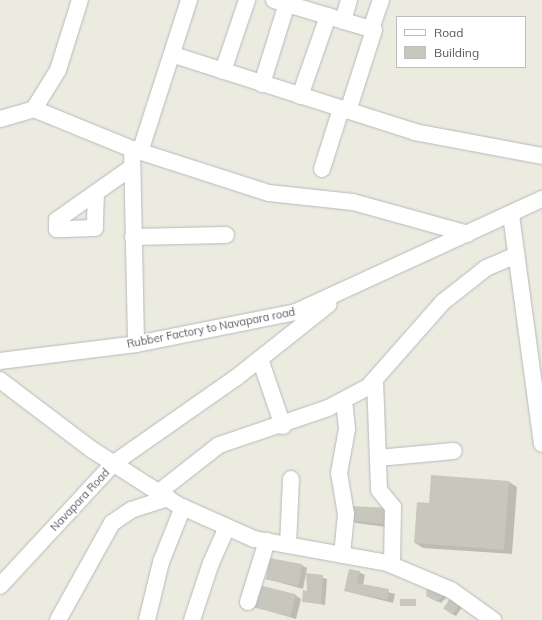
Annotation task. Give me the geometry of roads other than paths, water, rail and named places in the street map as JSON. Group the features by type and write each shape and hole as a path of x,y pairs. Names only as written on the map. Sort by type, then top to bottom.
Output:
{"street":[{"path":"34,109 58,70 80,0"},
{"path":"136,344 132,167 136,151 174,55 189,0"},
{"path":"223,71 247,0"},
{"path":"300,96 335,18 349,0"},
{"path":"371,29 381,0"},
{"path":"262,84 283,1 374,30 322,169"},
{"path":"174,55 415,132 542,156"},
{"path":"0,119 34,109 136,151 269,193 353,202 468,234"},
{"path":"96,192 132,167"},
{"name":"Rubber Factory to Navapara road","path":"0,361 136,344 296,312 511,215 542,199"},
{"path":"511,215 516,255 537,366 542,444"},
{"path":"133,237 226,235"},
{"path":"58,620 112,523 131,510 163,495 219,445 282,426 344,400 375,380 443,302 486,268 516,255"},
{"path":"348,289 260,359 114,463 183,507 227,527 267,541 392,565 452,590 493,620"},
{"path":"260,359 282,426"},
{"name":"Navapara Road","path":"0,380 114,463 0,586"},
{"path":"375,380 380,494 393,507 392,565"},
{"path":"342,555 346,514 339,473 347,429 344,400"},
{"path":"378,458 454,451"},
{"path":"288,545 291,479"},
{"path":"147,620 161,562 183,507"},
{"path":"192,620 211,563 227,527"},
{"path":"248,602 267,541"}]}
